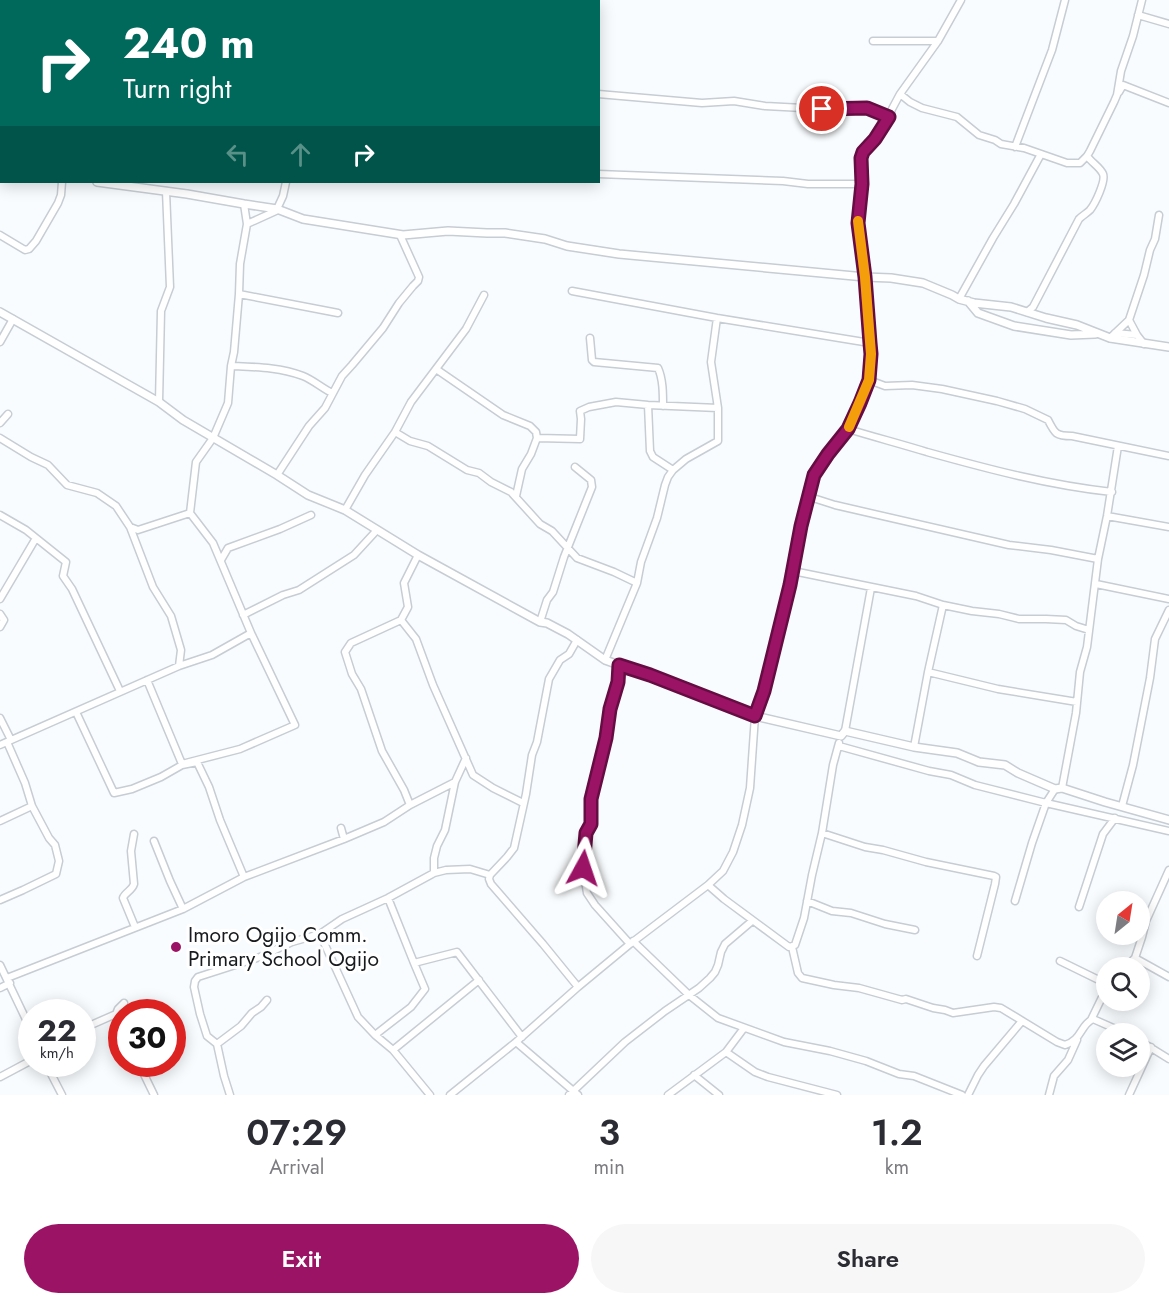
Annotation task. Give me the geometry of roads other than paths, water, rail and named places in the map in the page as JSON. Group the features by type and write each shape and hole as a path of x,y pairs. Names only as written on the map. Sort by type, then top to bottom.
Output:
{"street":[{"path":"450,1095 522,1037 631,943 708,885 723,871 734,852 750,788 755,716 764,691 814,475 848,429 869,380 871,354 858,223 862,184 861,158 889,117 900,94 938,41 961,0"},
{"path":"1015,147 1052,50 1065,0"},
{"path":"1117,95 1121,70 1142,0"},
{"path":"1138,15 1169,24"},
{"path":"873,41 938,41"},
{"path":"900,94 922,108 957,117 979,135 1001,144 1073,164 1080,163 1087,156 1124,85 1169,104"},
{"path":"600,94 702,103 734,101 765,106 822,109 867,108 889,117"},
{"path":"959,299 1041,154"},
{"path":"1032,311 1079,219 1090,209 1102,186 1103,173 1087,156"},
{"path":"600,174 808,184 862,184"},
{"path":"0,236 25,250 29,249 58,203 62,183"},
{"path":"105,183 277,209 303,219 400,235 448,231 505,232 545,239 567,246 619,254 891,278 923,284 959,299 1032,311 1046,318 1098,333 1144,344 1169,347"},
{"path":"247,224 277,209 284,196 285,183"},
{"path":"159,402 161,311 170,287 165,191"},
{"path":"147,680 182,764 240,749 295,725 250,633 213,543 190,513 196,462 213,438 228,403 240,264 247,224 244,204"},
{"path":"1112,336 1129,320 1155,239 1159,215"},
{"path":"277,475 309,426 325,408 342,376 383,328 399,303 418,281 400,235"},
{"path":"572,291 870,343"},
{"path":"239,294 338,313"},
{"path":"345,510 365,475 395,432 411,402 466,329 484,295"},
{"path":"968,301 978,313 1014,326 1071,335 1098,333"},
{"path":"0,312 159,402 183,420 308,495 345,510 418,555 577,640 605,660 755,716 914,747 957,753 979,762 1005,765 1018,774 1058,788 1169,820"},
{"path":"605,660 637,583 641,562 657,518 668,477 686,459 718,441 718,408 711,362 717,318"},
{"path":"0,342 14,319"},
{"path":"1129,320 1144,344"},
{"path":"1112,336 1137,335"},
{"path":"590,338 594,362 658,368 662,384 663,406"},
{"path":"231,366 272,368 297,374 332,393"},
{"path":"436,369 503,415 530,426 536,432 537,438 522,469 516,496"},
{"path":"869,380 885,386 912,385 997,400 1048,420 1059,436 1072,436 1169,456"},
{"path":"537,438 580,439 580,411 615,402 718,408"},
{"path":"648,405 650,451 653,457 673,470"},
{"path":"0,423 8,414"},
{"path":"848,429 975,466 1033,480 1112,492"},
{"path":"395,432 410,441 428,446 516,496 540,524 552,531 577,558 637,583"},
{"path":"0,438 48,465 67,485 97,493 116,506 130,527 153,587 171,616 181,650 179,666"},
{"path":"1015,901 1046,803 1058,788 1077,702 1080,672 1087,647 1098,560 1112,492 1118,446"},
{"path":"540,621 592,487 591,480 575,467"},
{"path":"810,497 835,505 1009,545 1051,550 1098,560"},
{"path":"130,527 138,530 190,513"},
{"path":"0,515 26,530 66,562 63,576 72,589 120,691"},
{"path":"213,543 228,548 311,515"},
{"path":"1107,516 1169,526"},
{"path":"243,615 283,595 299,590 326,573 354,555 377,530"},
{"path":"0,599 36,538"},
{"path":"221,560 228,548"},
{"path":"410,805 382,751 361,689 352,674 345,652 351,643 401,620 408,607 404,583 418,555"},
{"path":"793,571 916,596 972,611 1019,619 1066,620 1089,630"},
{"path":"1096,585 1169,599"},
{"path":"792,947 798,941 822,833 833,765 843,733 871,588"},
{"path":"914,747 943,605"},
{"path":"1122,806 1133,765 1155,639 1169,610"},
{"path":"0,614 4,620 0,627"},
{"path":"401,620 416,639 433,685 473,775 523,803"},
{"path":"6,742 179,666 212,655 250,633"},
{"path":"577,640 569,654 560,660 549,679 514,848 489,879 578,987"},
{"path":"619,665 618,682 591,799 591,824 586,833 583,868 587,893 595,904 631,943 718,1018 784,1042 830,1051 866,1061 899,1074 914,1076 962,1095"},
{"path":"928,672 1077,702"},
{"path":"76,712 114,793 132,789 183,765 197,762 244,877"},
{"path":"0,718 6,742 25,783 32,806 55,845 59,861 56,874 0,900"},
{"path":"838,746 951,775 975,785 1169,831"},
{"path":"434,873 437,846 445,830 456,779 466,758"},
{"path":"0,988 8,981 183,909 244,877 344,840 384,822 456,779 473,775"},
{"path":"0,821 32,806"},
{"path":"1079,908 1103,834 1115,818"},
{"path":"340,828 344,840"},
{"path":"822,833 865,847 996,877 977,956"},
{"path":"134,834 131,851 134,884 123,898 135,927"},
{"path":"154,841 183,909"},
{"path":"230,1095 217,1044 207,1036 200,1014 194,987 198,977 320,934 342,919 434,873 470,869 490,875"},
{"path":"1135,957 1146,921 1169,870"},
{"path":"708,885 752,921 792,947"},
{"path":"375,1035 411,1007 425,988 388,898"},
{"path":"807,901 832,911 851,913 885,924 915,930"},
{"path":"516,1042 573,1094 625,1042 699,988 715,972 725,944 752,921"},
{"path":"320,934 358,1017 393,1050 430,1095"},
{"path":"792,947 798,973 802,978 906,999 953,1014 994,1007 1001,1008 1057,1042 1070,1044 1078,1037"},
{"path":"414,963 457,952 522,1037"},
{"path":"1060,961 1096,980"},
{"path":"0,965 18,1002"},
{"path":"1150,966 1169,977"},
{"path":"393,1050 479,980"},
{"path":"217,1044 241,1026 267,1000"},
{"path":"1049,1095 1054,1076 1068,1060 1078,1037 1096,1009"},
{"path":"1091,1020 1096,1019 1104,1023"},
{"path":"969,1095 984,1066 1022,1021"},
{"path":"668,1095 726,1052 744,1028"},
{"path":"1129,1095 1151,1047 1169,1059"},
{"path":"726,1052 755,1072 837,1095"},
{"path":"0,1077 18,1067"},
{"path":"694,1075 719,1095"},
{"path":"53,1077 62,1095"},
{"path":"145,1077 154,1095"}],"place":[{"name":"Imoro Ogijo Comm. Primary School Ogijo","path":"176,947"}]}
